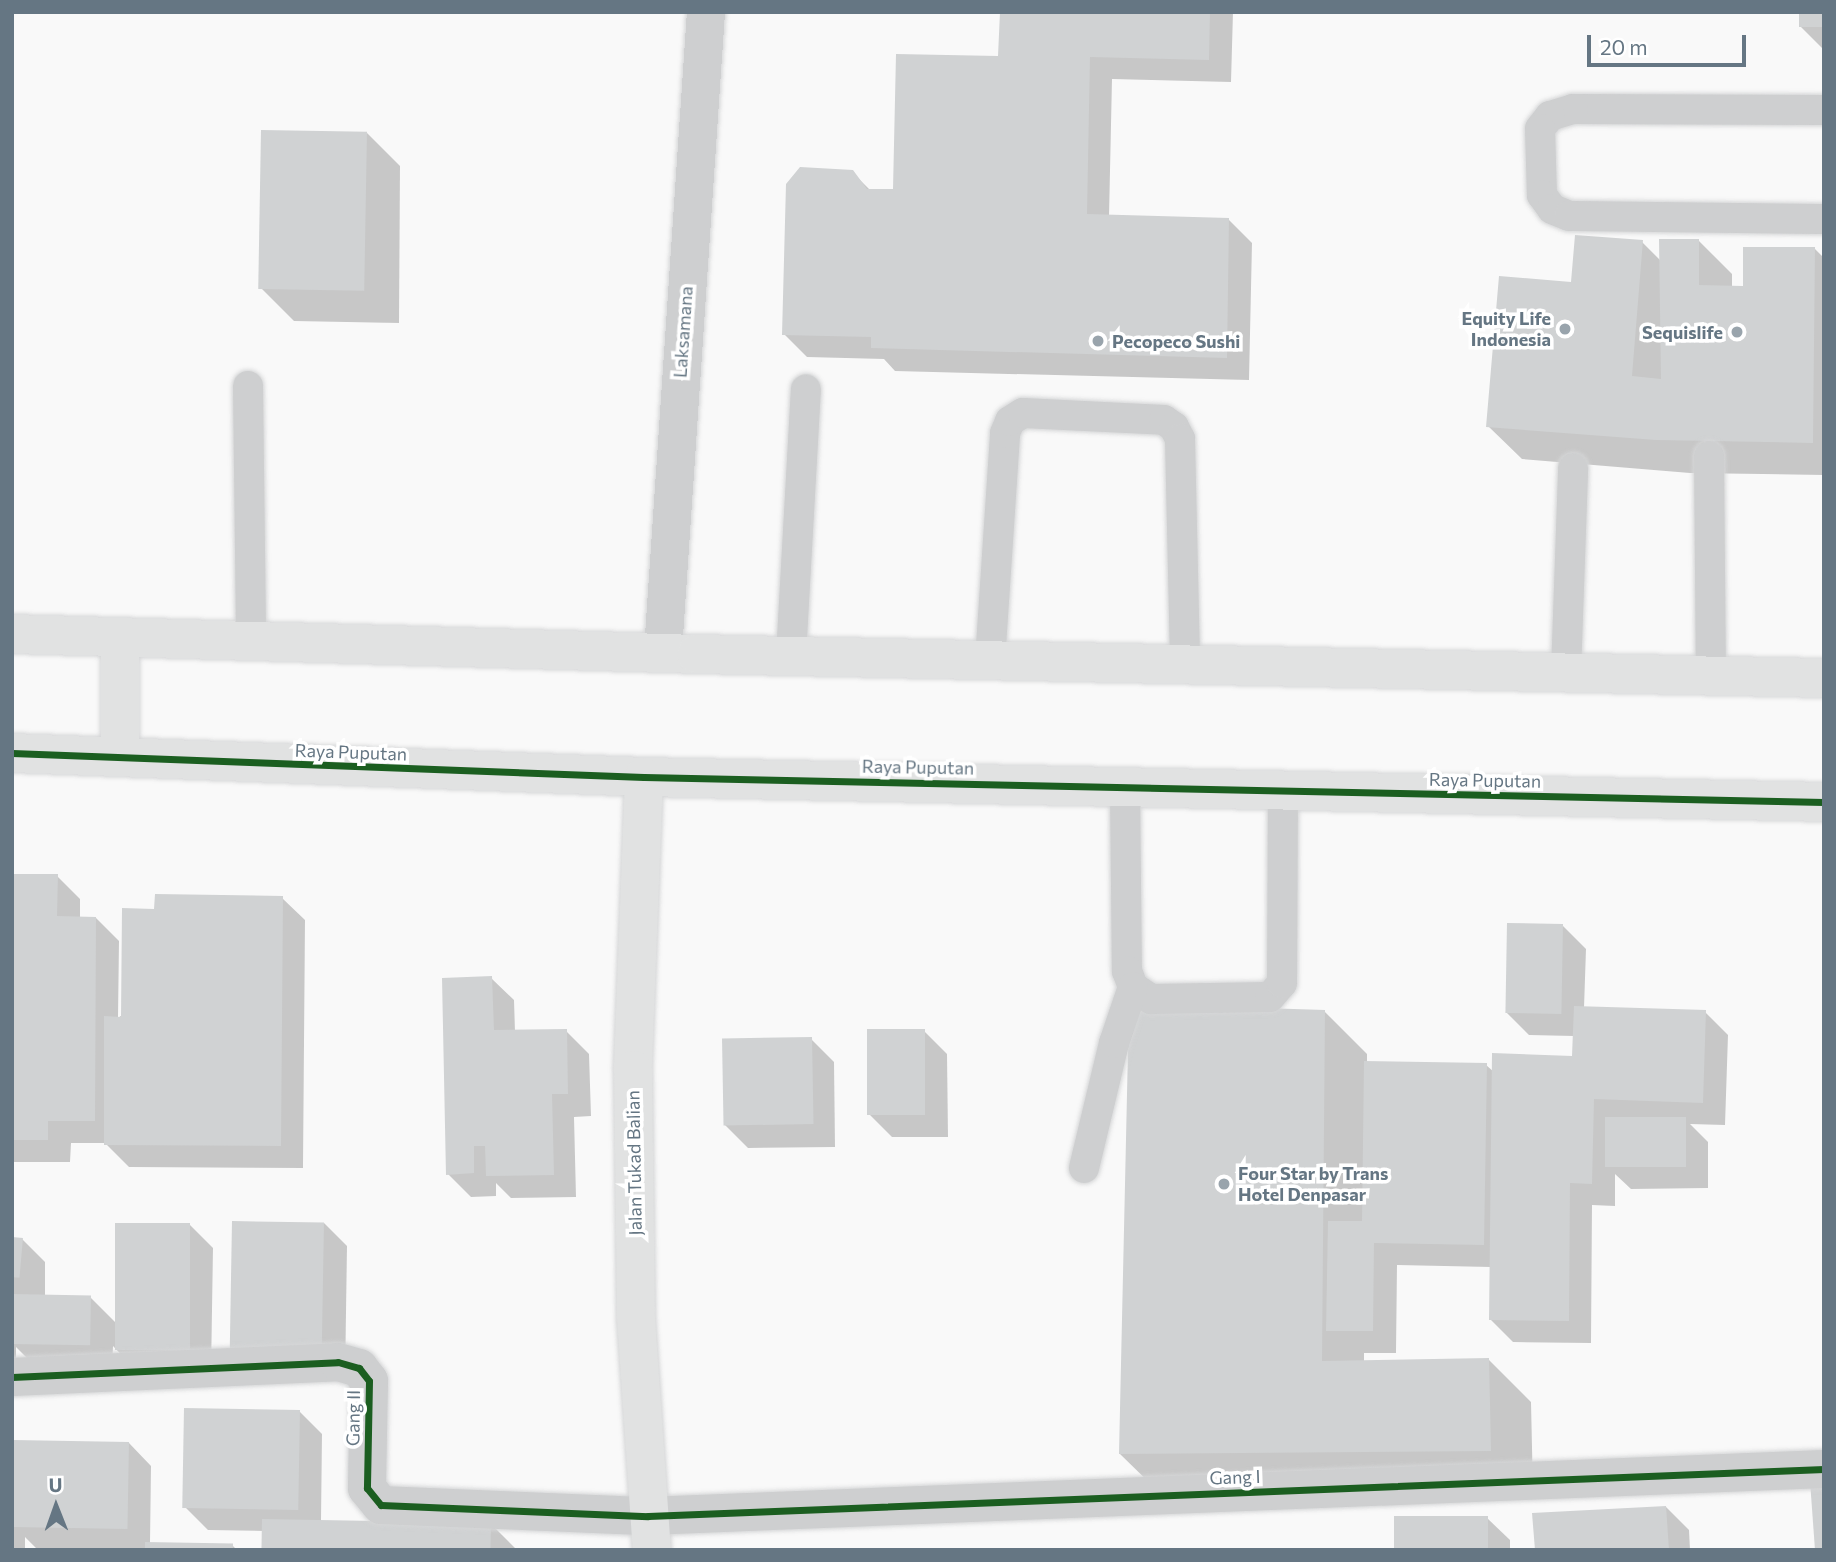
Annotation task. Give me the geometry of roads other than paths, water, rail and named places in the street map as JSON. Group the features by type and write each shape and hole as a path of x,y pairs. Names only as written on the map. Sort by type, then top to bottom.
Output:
{"main road":[{"path":"12,634 990,661 1824,678"},
{"path":"120,637 120,756"},
{"name":"Raya Puputan","path":"12,753 120,756 250,765 644,777 1824,802"},
{"name":"Jalan Tukad Balian","path":"644,777 633,1070 636,1318 650,1533"}],"street":[{"name":"Laksamana","path":"663,651 706,12"},
{"name":"Gang II","path":"12,1377 338,1362 359,1368 369,1381 367,1488 381,1505 650,1533"},
{"name":"Gang I","path":"650,1533 1824,1469"}],"lane":[{"path":"1824,110 1573,109 1550,116 1540,129 1542,195 1552,209 1569,216 1824,219"},
{"path":"247,386 251,641"},
{"path":"791,656 806,389"},
{"path":"990,661 1004,433 1010,421 1023,413 1164,420 1174,427 1180,439 1185,665"},
{"path":"1709,456 1711,677"},
{"path":"1566,673 1573,468"},
{"path":"1125,788 1127,971 1133,987 1151,999 1270,997 1282,983 1283,792"},
{"path":"1084,1168 1114,1043 1133,987"}],"place":[{"name":"Equity Life Indonesia","path":"1565,329"},
{"name":"Sequislife","path":"1737,332"},
{"name":"Pecopeco Sushi","path":"1098,341"},
{"name":"Four Star by Trans Hotel Denpasar","path":"1224,1184"}]}
